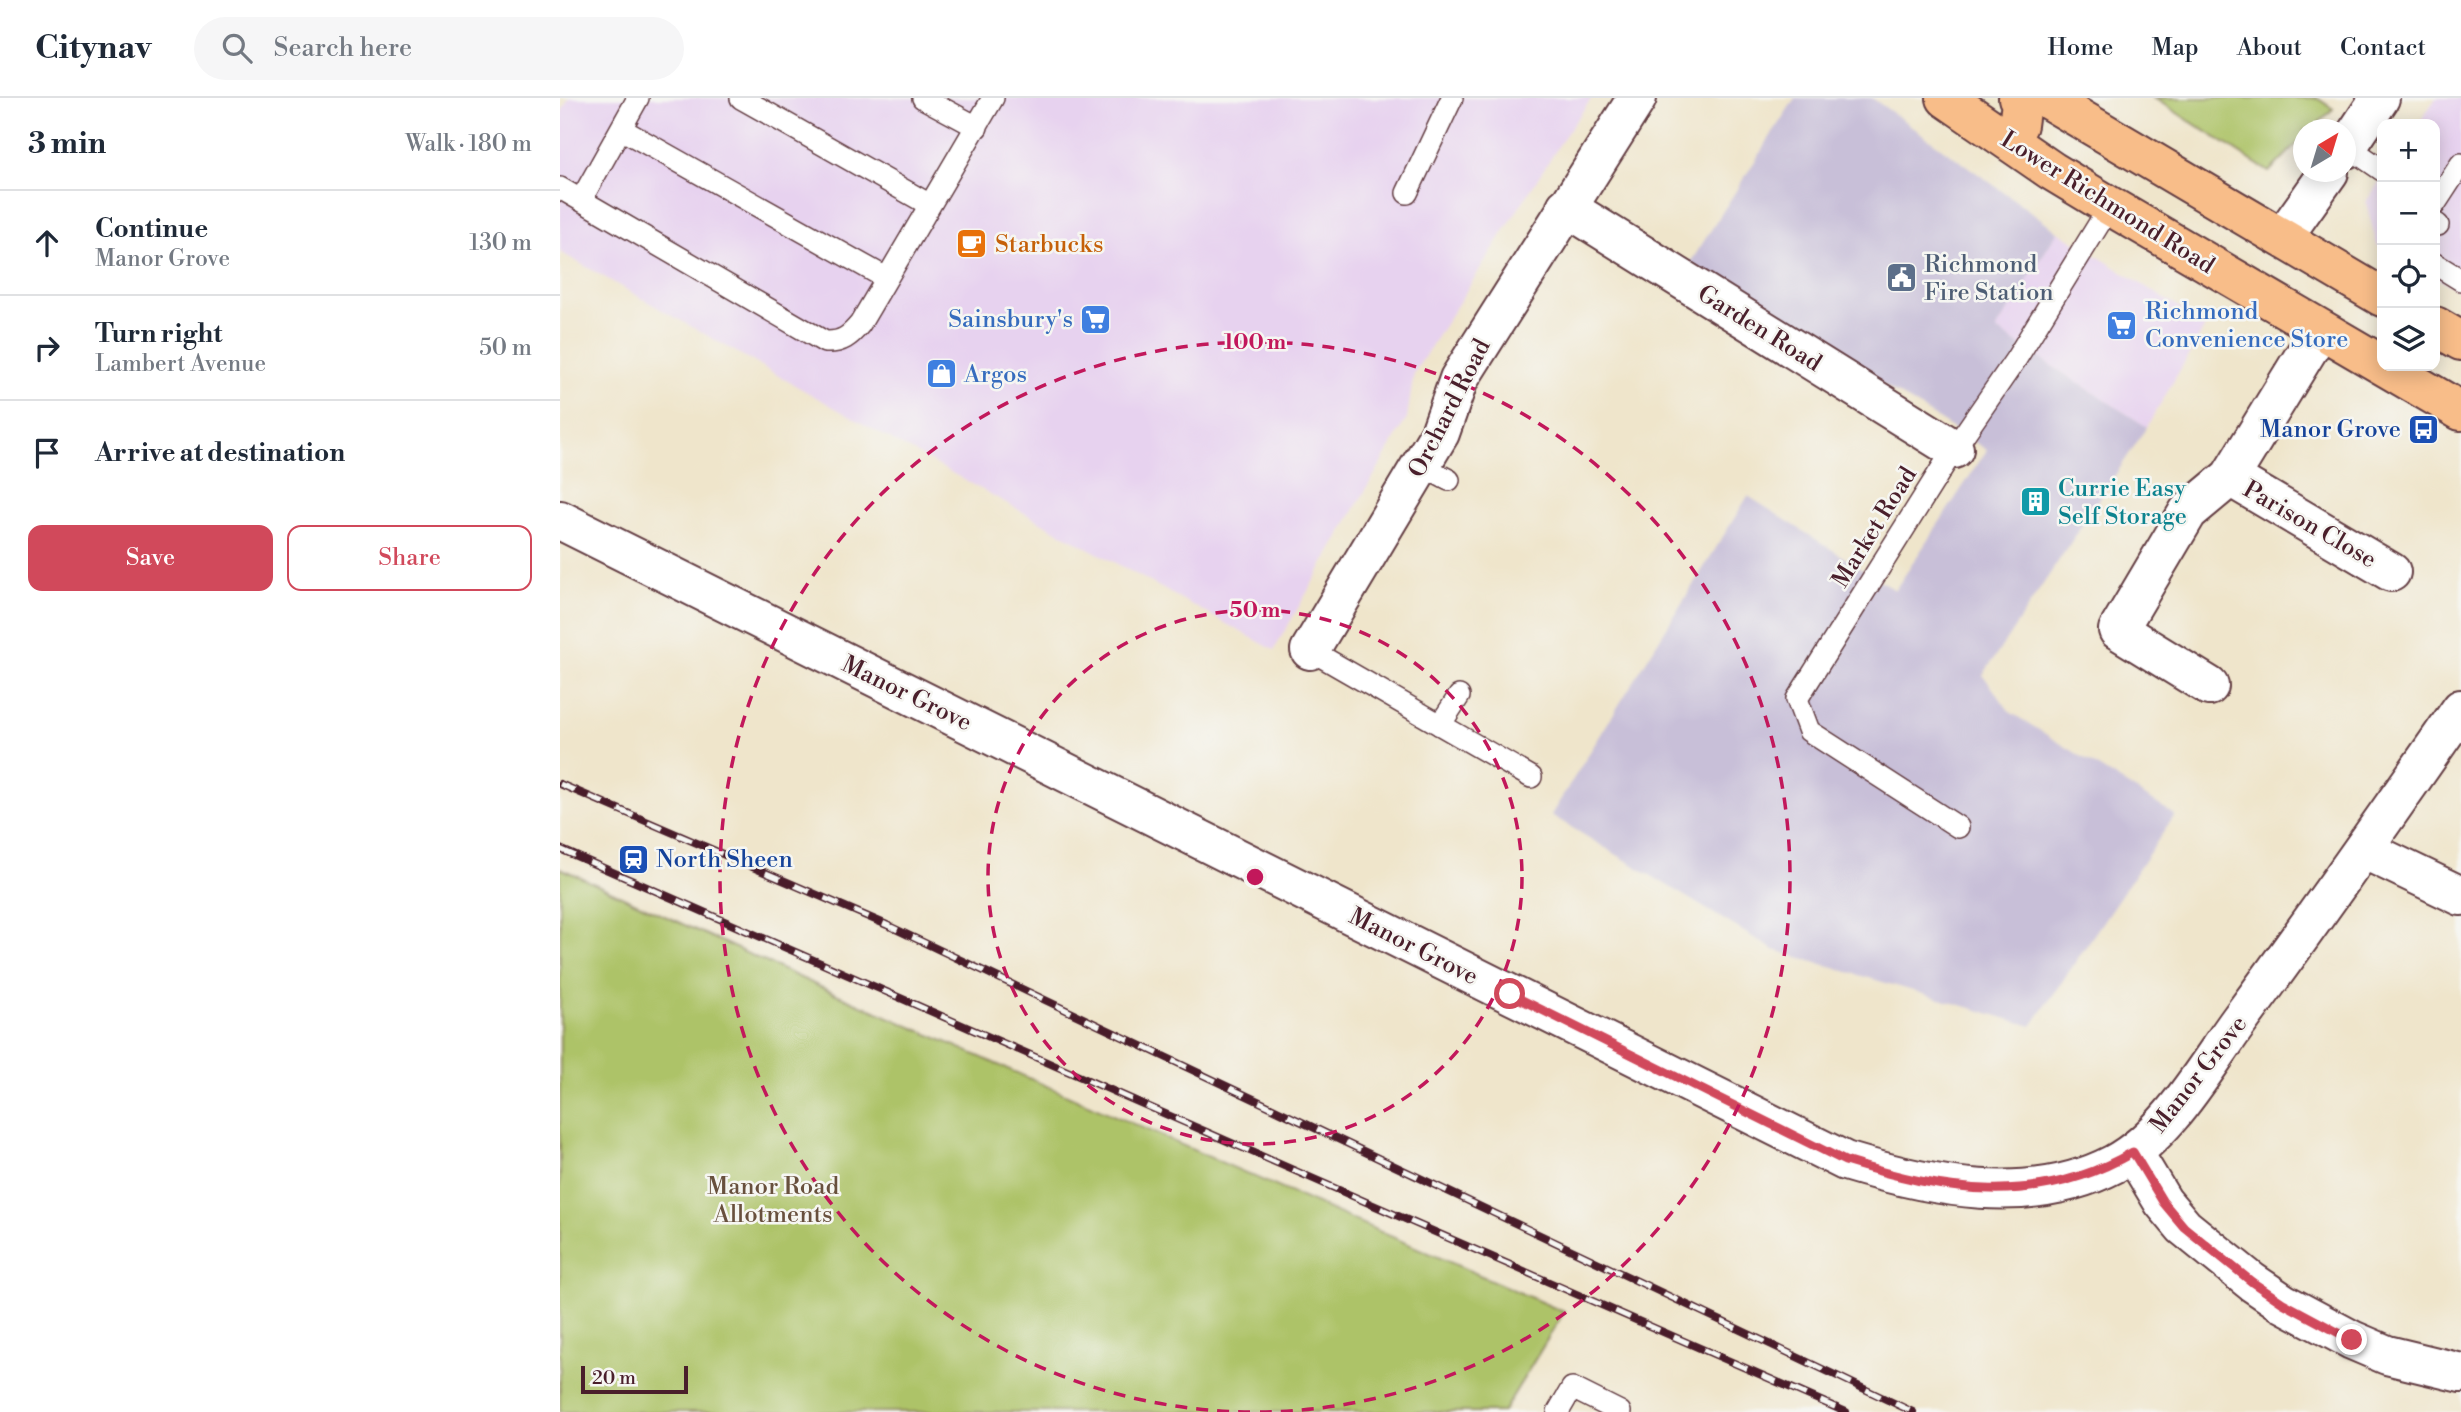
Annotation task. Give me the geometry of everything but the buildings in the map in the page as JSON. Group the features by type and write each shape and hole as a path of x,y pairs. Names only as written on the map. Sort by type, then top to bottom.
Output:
{"highway":[{"name":"Lower Richmond Road","path":"1946,98 2110,206 2461,411"},
{"path":"2008,140 2018,125 2021,103 2018,98"},
{"path":"2045,98 2377,294"},
{"path":"2440,329 2461,341"}],"street":[{"name":"Orchard Road","path":"1310,650 1435,473 1440,433 1459,379 1637,98"},
{"path":"2356,133 2380,98"},
{"path":"2283,237 2322,182"},
{"name":"Garden Road","path":"1566,207 1954,449"},
{"name":"Parison Close","path":"2209,686 2118,630 2188,512 2230,477 2320,330"},
{"name":"Parison Close","path":"2230,477 2391,572"},
{"name":"Manor Grove","path":"560,520 1845,1161 1899,1177 1944,1185 2017,1189 2072,1181 2113,1164 2133,1152 2158,1130 2363,849 2461,709"},
{"path":"2363,849 2461,896"},
{"path":"2133,1152 2163,1202 2184,1227 2252,1282 2294,1309 2375,1350 2461,1373"}],"lane":[{"path":"581,200 638,98"},
{"path":"741,98 930,205"},
{"path":"923,98 977,127"},
{"path":"560,188 825,342 838,343 860,324 993,98"},
{"path":"1407,194 1452,98"},
{"path":"621,129 886,278"},
{"path":"2356,160 2377,168"},
{"path":"2445,198 2461,164"},
{"name":"Market Road","path":"1958,827 1809,731 1797,699 2110,206"},
{"path":"2440,267 2461,280"},
{"path":"1310,650 1531,777"},
{"path":"1440,725 1459,696"},
{"path":"1558,1412 1572,1388 1620,1412"}],"shaded area":[{"path":"569,98 1592,98 1566,134 1414,373 1407,418 1274,650 897,443 560,252 560,115"},
{"path":"1795,98 1872,98 2058,231 1996,330 2147,427 1983,675 2010,712 2175,815 2032,1026 1774,950 1551,815 1748,496 1895,590 1987,450 1690,263"},
{"path":"2436,98 2461,98 2461,292 2440,280 2440,119 2421,119"},
{"path":"2377,186 2377,245 2366,202"},
{"path":"2058,231 2206,325 2147,427 1996,330"}],"green space":[{"path":"2154,98 2317,98 2333,109 2322,119 2293,119 2293,148 2269,172"},
{"name":"Manor Road Allotments","path":"560,868 827,990 1564,1312 1503,1412 560,1412"}],"railway":[{"path":"560,784 887,925 1913,1412"},
{"path":"560,849 1846,1412"}],"place":[{"name":"Starbucks","path":"972,244"},
{"name":"Richmond Fire Station","path":"1901,278"},
{"name":"Sainsbury's","path":"1096,319"},
{"name":"Richmond Convenience Store","path":"2122,325"},
{"name":"Argos","path":"941,374"},
{"name":"Manor Grove","path":"2424,429"},
{"name":"Currie Easy Self Storage","path":"2035,502"},
{"name":"North Sheen","path":"633,859"}],"route":[{"path":"1510,994 1845,1161 1899,1177 1979,1188 2017,1189 2048,1186 2093,1173 2133,1152 2163,1202 2184,1227 2252,1282 2283,1303 2352,1340"}]}
